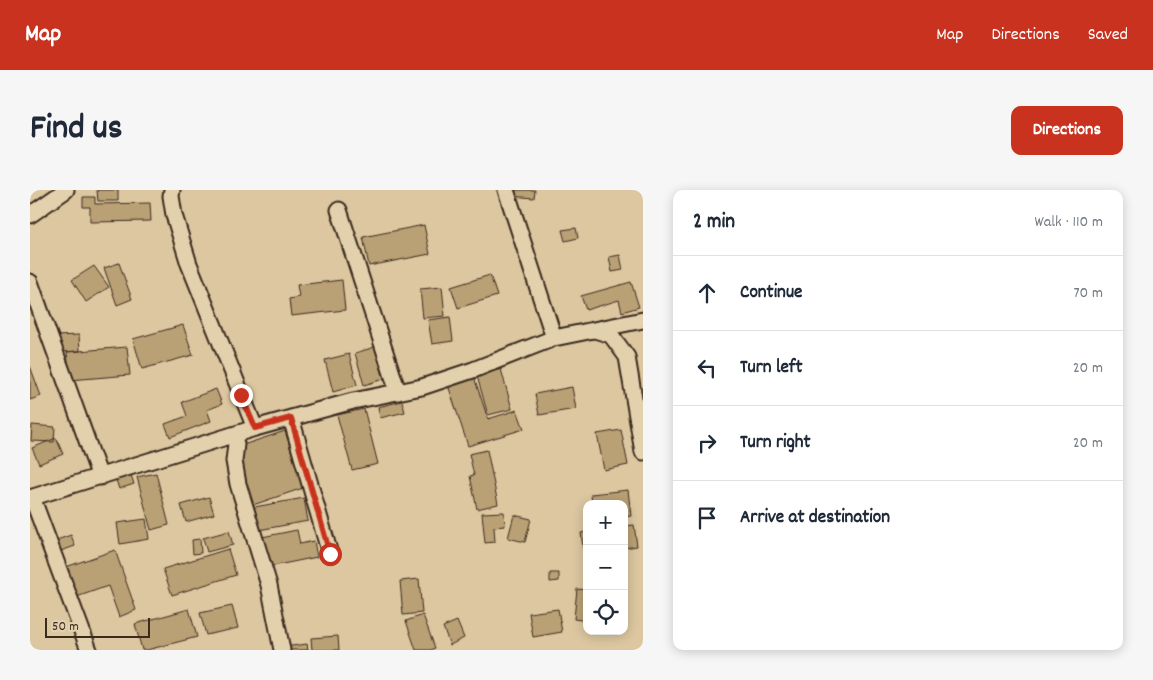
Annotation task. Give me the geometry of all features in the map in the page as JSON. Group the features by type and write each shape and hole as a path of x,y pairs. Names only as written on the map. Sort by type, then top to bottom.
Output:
{"street":[{"path":"30,215 66,190"},
{"path":"186,190 172,193 174,215 190,264 255,428"},
{"path":"506,190 554,338"},
{"path":"339,210 398,392"},
{"path":"30,282 100,477"},
{"path":"89,650 31,498 255,428 353,401 422,387 473,370 554,338 643,320"},
{"path":"593,330 612,335 627,357 643,452"},
{"path":"291,418 330,554"},
{"path":"230,436 236,444 234,461 238,484 269,585 282,650"}],"building":[{"path":"97,190 118,190 118,201 98,201"},
{"path":"512,190 535,190 534,198 511,196"},
{"path":"83,197 95,197 95,204 150,203 151,221 90,222 90,207 83,207"},
{"path":"424,225 430,254 369,266 363,237"},
{"path":"576,228 578,238 565,241 562,230"},
{"path":"620,255 623,270 612,272 609,257"},
{"path":"119,263 132,299 117,305 104,268"},
{"path":"94,266 109,287 86,302 72,280"},
{"path":"490,275 497,296 458,308 451,287"},
{"path":"342,280 345,310 291,316 289,299 299,297 297,285"},
{"path":"631,282 639,307 622,312 619,300 586,310 581,296"},
{"path":"442,287 445,316 423,318 420,289"},
{"path":"450,317 453,341 432,344 428,320"},
{"path":"183,325 193,355 142,369 133,339"},
{"path":"79,335 80,351 57,352 56,336"},
{"path":"127,347 130,375 70,380 67,352"},
{"path":"375,347 384,379 364,385 355,353"},
{"path":"349,354 357,385 333,392 325,360"},
{"path":"30,366 41,396 30,400"},
{"path":"501,369 512,409 488,415 477,376"},
{"path":"474,377 488,419 517,410 524,429 468,446 448,385"},
{"path":"572,387 576,409 539,415 535,394"},
{"path":"216,389 222,404 207,410 211,421 170,437 165,424 187,416 182,402"},
{"path":"402,401 405,412 380,418 378,407"},
{"path":"364,409 378,464 352,470 337,415"},
{"path":"32,425 55,427 54,442 31,441"},
{"path":"621,430 628,465 604,470 597,434"},
{"path":"285,431 303,488 250,506 231,449"},
{"path":"56,438 63,454 39,464 32,448"},
{"path":"487,450 498,504 477,509 470,476 474,475 469,454"},
{"path":"156,473 169,525 151,530 137,477"},
{"path":"131,475 134,484 119,489 116,480"},
{"path":"628,490 631,516 628,516 628,500 592,500 591,494"},
{"path":"209,497 214,514 186,522 181,505"},
{"path":"304,498 308,521 253,531 249,508"},
{"path":"504,512 505,526 494,527 495,542 485,543 482,513"},
{"path":"514,515 531,519 525,542 508,538"},
{"path":"146,519 149,539 120,544 117,523"},
{"path":"634,525 637,546 628,547 628,526"},
{"path":"297,530 300,544 314,541 317,557 263,568 257,538"},
{"path":"229,531 233,545 207,552 203,538"},
{"path":"71,535 75,546 55,553 51,542"},
{"path":"200,539 201,553 193,554 192,540"},
{"path":"228,549 236,575 172,595 163,569"},
{"path":"115,550 136,610 119,617 108,586 71,599 60,569"},
{"path":"550,573 559,573 559,581 550,582"},
{"path":"419,579 422,613 403,615 400,581"},
{"path":"577,589 583,590 583,620 574,619"},
{"path":"232,606 238,628 206,635 200,613"},
{"path":"189,609 197,637 142,650 135,624"},
{"path":"558,609 562,632 533,637 529,613"},
{"path":"423,615 435,648 431,650 416,650 406,621"},
{"path":"457,621 464,638 450,645 443,627"},
{"path":"338,636 339,650 312,650 311,638"},
{"path":"307,644 308,650 285,650 284,647"}],"route":[{"path":"241,395 255,428 291,418 330,554"}]}
